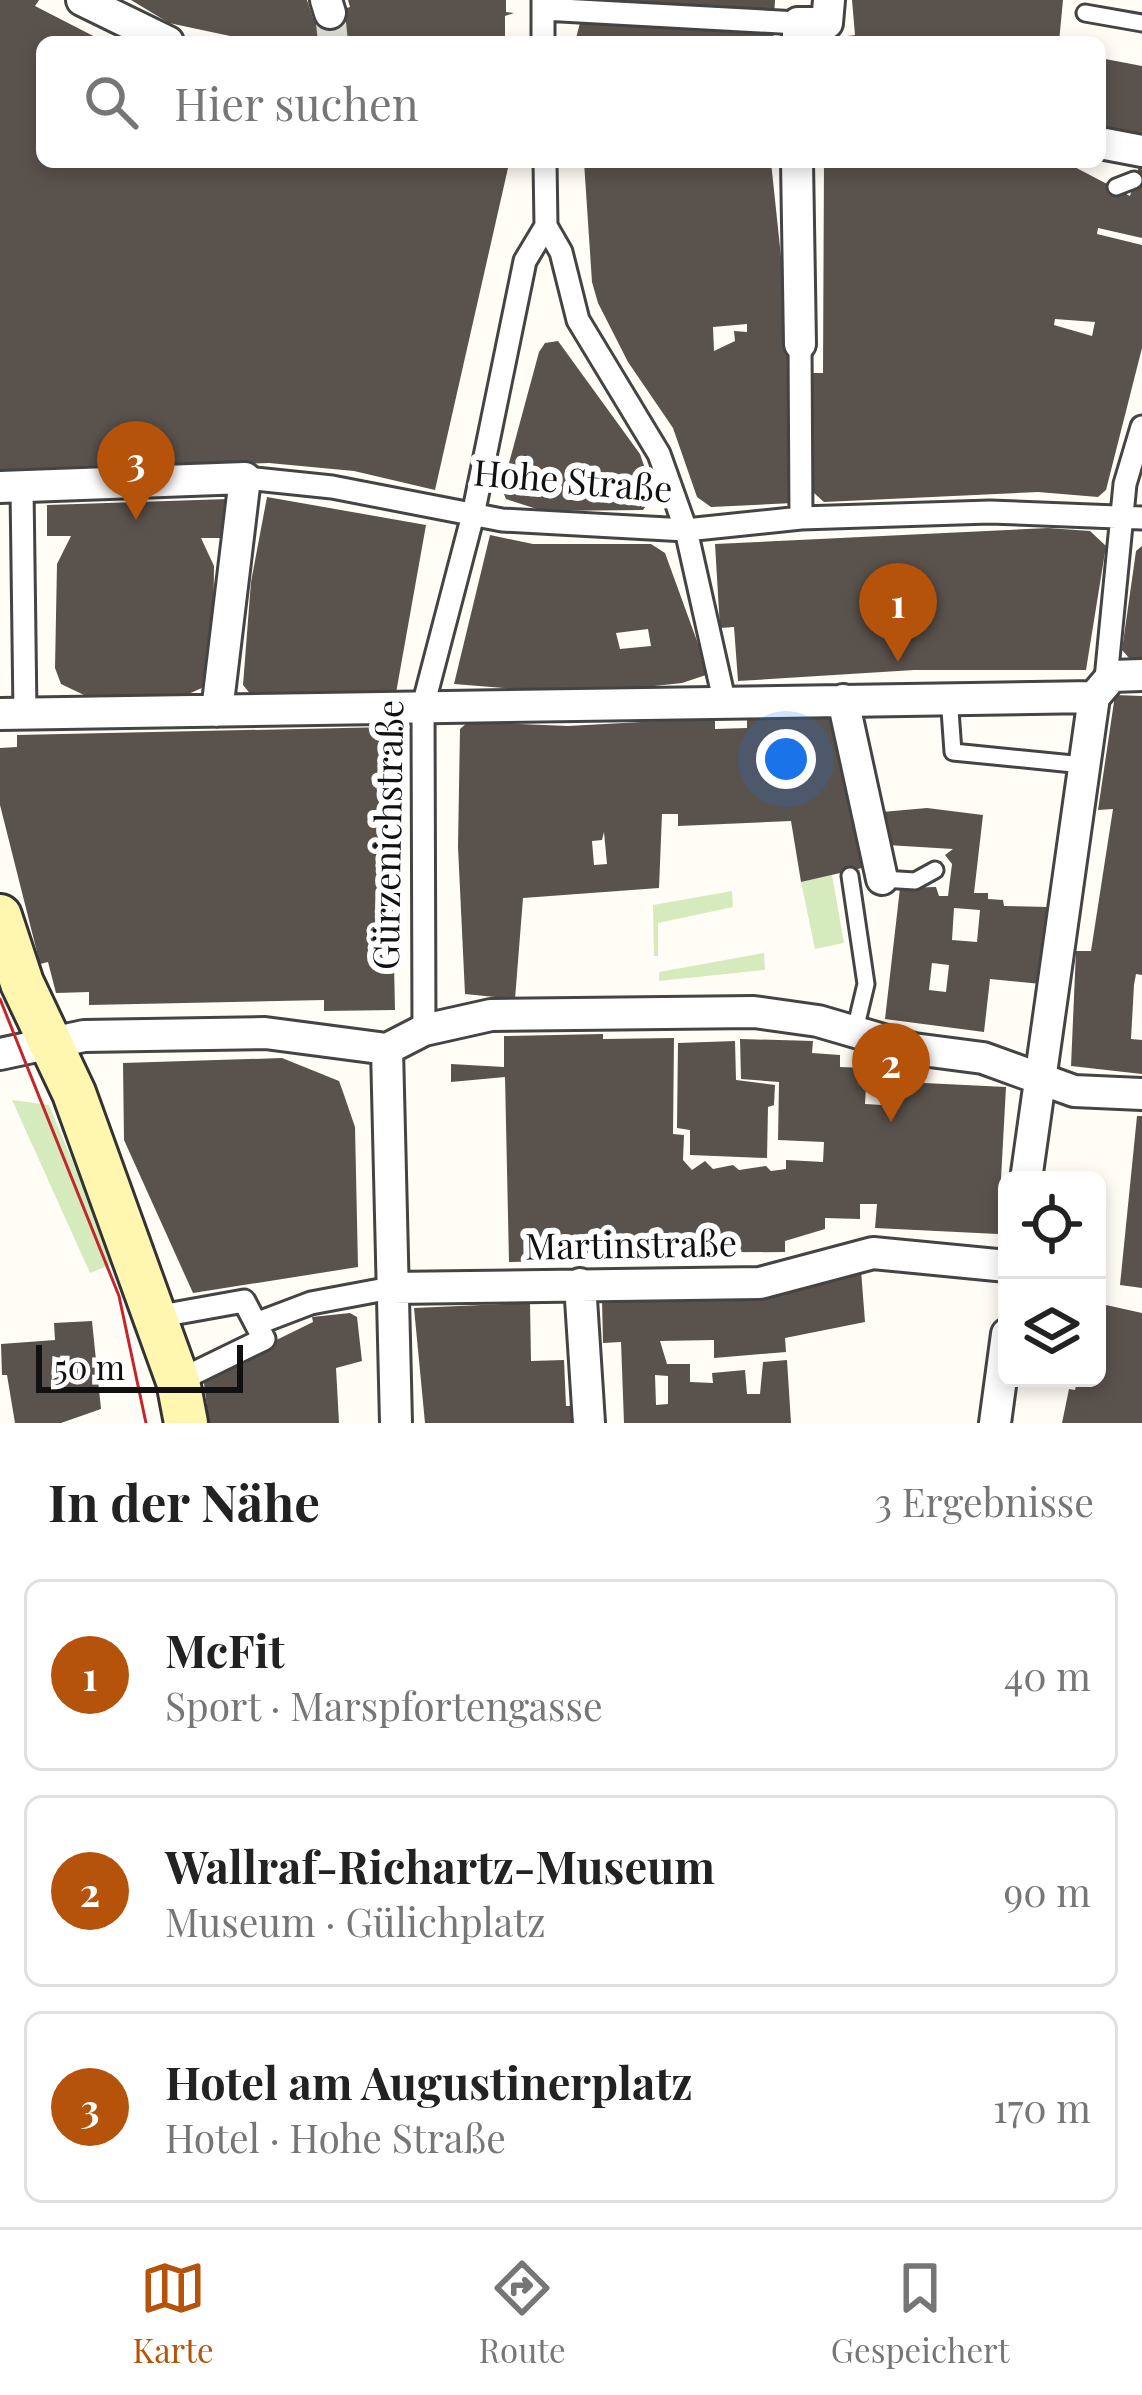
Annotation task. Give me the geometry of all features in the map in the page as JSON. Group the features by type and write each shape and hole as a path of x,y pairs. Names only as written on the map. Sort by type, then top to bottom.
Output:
{"main road":[{"path":"3,950 50,1042 178,1381 186,1423"}],"street":[{"path":"82,0 156,36"},
{"path":"544,36 543,5 798,33 826,23 829,0"},
{"path":"1106,146 1138,165"},
{"path":"545,168 546,226 561,252 578,320 659,454 686,530 725,704"},
{"path":"796,168 801,518"},
{"name":"Gürzenichstraße","path":"424,1030 423,706 473,514 525,261 546,226"},
{"path":"1027,1171 1083,765 1132,517 1142,427"},
{"path":"218,711 245,478"},
{"name":"Hohe Straße","path":"11,487 245,478 332,487 473,514 686,530 801,518 990,512 1132,517"},
{"path":"11,487 10,710 725,704 1100,688 1142,675"},
{"path":"843,700 866,878"},
{"path":"0,1054 84,1036 265,1033 387,1049 424,1030 491,1015 786,1014 1039,1076 1074,1091 1142,1094"},
{"path":"387,1049 396,1423"},
{"name":"Martinstraße","path":"178,1381 264,1340 256,1324 311,1303 392,1288 760,1283 873,1253 998,1265"},
{"path":"580,1284 590,1423"},
{"path":"155,1317 244,1301 256,1324"},
{"path":"995,1423 1000,1387"}],"lane":[{"path":"1085,13 1142,23"},
{"path":"1116,187 1138,165"},
{"path":"949,696 953,752 1083,765"},
{"path":"855,1030 866,985 866,878 915,881 934,871"}],"green space":[{"path":"832,875 844,943 815,949 801,882"},
{"path":"732,891 733,907 658,923 658,956 654,956 653,905"},
{"path":"764,953 765,970 659,981 659,972"},
{"path":"12,1100 49,1105 115,1263 90,1273"}],"building":[{"path":"0,0 39,0 35,6 93,36 36,36 36,168 508,168 435,490 354,471 269,463 0,471"},
{"path":"131,0 307,0 313,18 350,7 348,0 506,0 506,12 514,13 505,16 505,36 230,36 169,23"},
{"path":"572,0 775,0 774,21 579,7"},
{"path":"852,0 1063,0 1060,36 848,36 855,35"},
{"path":"581,19 774,31 774,36 577,36"},
{"path":"1106,59 1142,66 1142,135 1106,128"},
{"path":"1142,156 1142,238 1098,228 1097,234 1142,245 1142,348 1106,490 1098,497 1038,492 824,502 814,493 812,373 823,373 824,168 1076,168 1130,196","holes":["1055,319 1095,322 1092,336 1054,325"]},
{"path":"584,168 772,168 789,332 793,503 711,507 697,497 673,428 628,362 592,282","holes":["747,324 747,332 734,331 735,341 714,351 713,327"]},
{"path":"558,341 640,454 654,495 643,510 543,511 506,499 502,489 539,352 545,343"},
{"path":"267,497 426,525 396,693 252,696 243,685 251,582"},
{"path":"228,499 223,538 201,538 214,566 213,666 204,687 184,696 84,695 61,684 55,668 57,564 71,536 47,536 47,505"},
{"path":"1048,528 1090,531 1106,546 1086,670 914,670 738,681 734,627 720,628 715,544"},
{"path":"490,535 533,544 651,544 665,553 709,674 682,683 580,694 454,684","holes":["648,629 651,646 620,649 616,633"]},
{"path":"1142,546 1142,658 1129,658 1122,650 1136,551"},
{"path":"1115,695 1142,696 1142,975 1136,974 1134,985 1131,1039 1142,1040 1142,1074 1071,1066 1076,951 1091,951 1113,809 1098,810"},
{"path":"829,713 862,868 801,882 791,821 678,826 678,814 662,814 659,888 523,898 515,999 465,994 458,847 460,729 468,722 568,726 715,718 715,729 747,728 747,717","holes":["604,832 607,864 594,865 592,841 602,840"]},
{"path":"389,727 395,1010 324,1011 324,1000 89,1005 89,992 56,993 48,962 40,964 0,805 0,748 17,747 17,735"},
{"path":"927,808 983,815 974,893 988,893 988,899 1003,900 1004,906 1047,907 1041,984 990,979 984,1032 885,1019 900,888 936,887 939,896 948,896 952,864 945,855 953,849 887,845 882,812","holes":["954,908 980,910 977,942 952,940","932,963 949,965 946,992 929,990"]},
{"path":"504,1036 674,1038 673,1134 684,1135 683,1160 692,1170 705,1161 713,1169 766,1166 771,1171 786,1169 786,1160 823,1162 824,1142 778,1140 779,1082 741,1079 740,1039 813,1041 812,1053 840,1055 840,1067 867,1068 865,1104 882,1105 883,1081 1006,1087 998,1234 875,1228 877,1204 860,1204 860,1219 825,1218 825,1229 785,1241 785,1252 607,1253 607,1260 509,1262 505,1077 451,1082 451,1064 504,1067"},
{"path":"735,1041 736,1080 775,1085 774,1105 768,1107 767,1158 690,1155 690,1130 677,1128 678,1043"},
{"path":"282,1058 339,1081 355,1127 358,1267 193,1293 124,1140 123,1063"},
{"path":"1137,1116 1142,1116 1142,1288 1120,1285"},
{"path":"861,1270 865,1322 785,1338 786,1352 714,1358 714,1340 660,1341 667,1364 690,1364 690,1382 713,1383 712,1373 745,1370 747,1394 760,1394 763,1362 787,1360 791,1423 624,1423 621,1342 603,1343 602,1299","holes":["655,1375 668,1376 668,1404 656,1405"]},
{"path":"530,1303 531,1361 564,1360 566,1406 574,1406 575,1423 425,1423 414,1308"},
{"path":"1106,1305 1142,1313 1142,1423 1062,1423 1069,1389 1106,1387"},
{"path":"350,1313 357,1317 362,1361 336,1368 339,1423 209,1423 203,1376 313,1322 312,1317"},
{"path":"92,1321 101,1409 61,1423 15,1423 7,1375 2,1375 1,1344 55,1340 54,1323"}],"tunnel":[{"path":"330,13 332,36"}],"tram line":[{"path":"0,999 119,1296 146,1423"}],"place":[{"name":"Hotel am Augustinerplatz","path":"136,520"},
{"name":"McFit","path":"898,662"},
{"name":"Wallraf-Richartz-Museum","path":"891,1122"}]}
